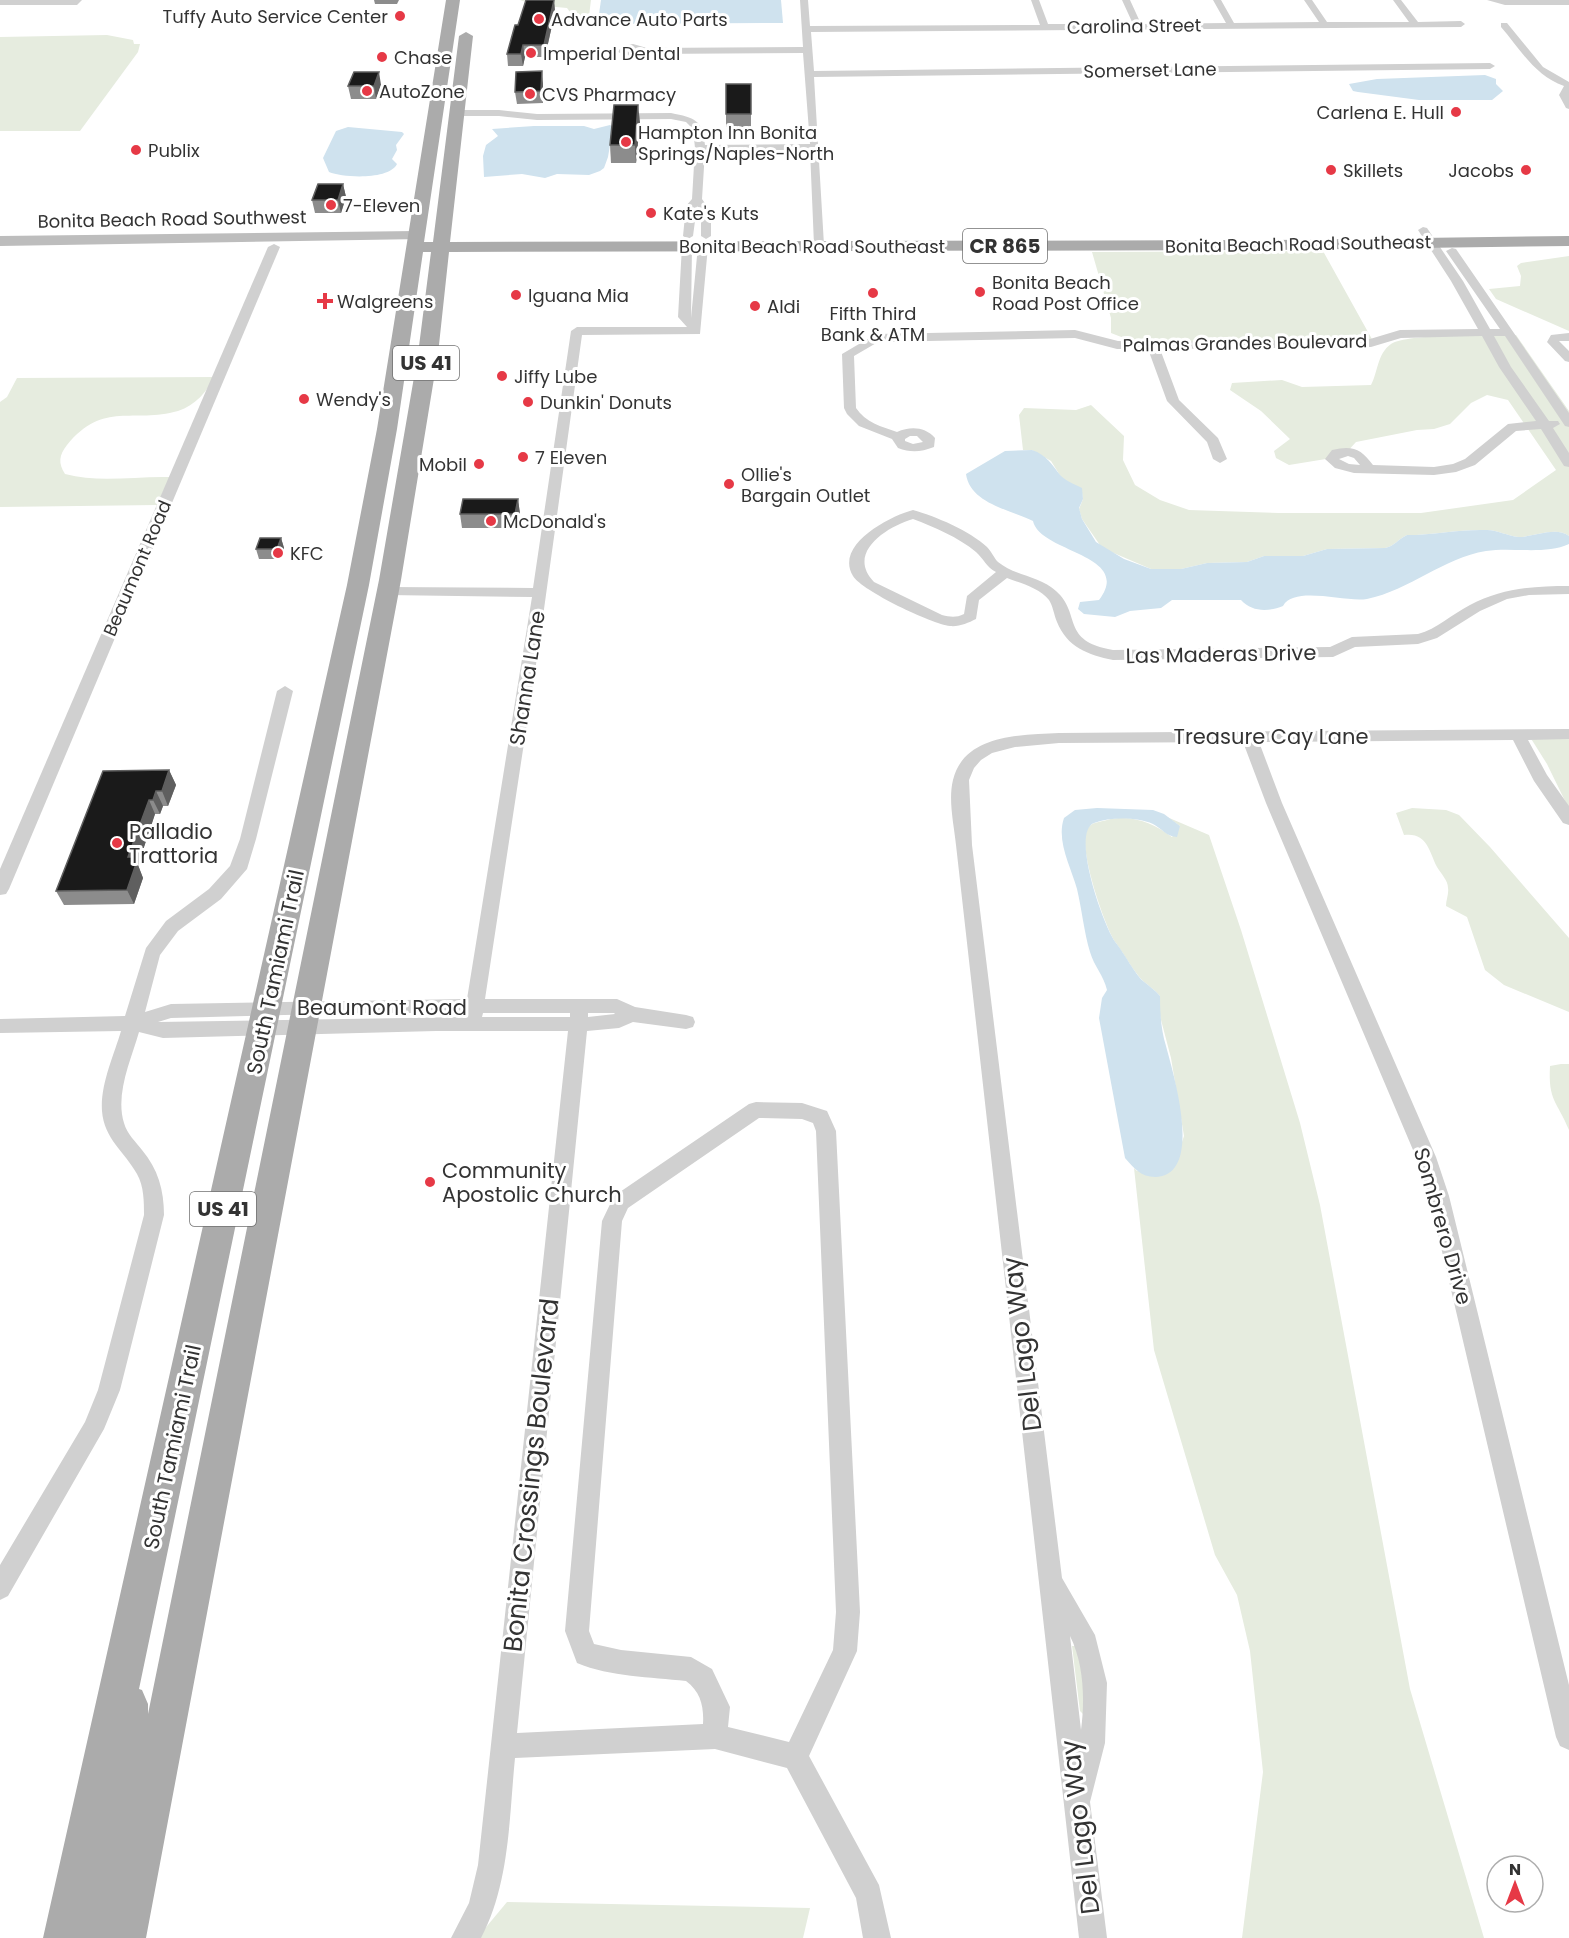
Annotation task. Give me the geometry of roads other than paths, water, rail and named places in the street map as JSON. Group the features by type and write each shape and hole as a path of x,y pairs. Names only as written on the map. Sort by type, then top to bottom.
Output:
{"main road":[{"name":"South Tamiami Trail","path":"65,1938 265,1019 378,585 426,365 429,241 453,0"},
{"name":"South Tamiami Trail","path":"124,1938 365,708 378,585 375,498 429,241 458,117 469,18"},
{"name":"Bonita Beach Road Southeast","path":"819,241 870,247 1110,245 1434,236 1569,228"},
{"name":"Bonita Beach Road Southeast","path":"429,241 819,241 1255,232 1569,241"},
{"path":"1110,245 1132,242 1239,240 1252,237 1255,232"},
{"name":"Bonita Beach Road Southwest","path":"0,241 429,241"},
{"name":"Bonita Beach Road Southwest","path":"0,250 274,247 429,241"},
{"path":"94,1938 128,1770 128,1648"}],"street":[{"path":"804,0 815,147 819,241"},
{"path":"1035,0 1045,27"},
{"path":"1126,0 1138,26"},
{"path":"1217,0 1231,25"},
{"path":"1308,0 1324,24"},
{"path":"1397,0 1415,24"},
{"path":"1491,0 1569,2"},
{"path":"0,2 77,1"},
{"name":"Carolina Street","path":"807,29 1461,24"},
{"path":"1504,25 1527,56 1549,76 1569,86 1564,95 1569,106"},
{"path":"643,51 808,50"},
{"name":"Somerset Lane","path":"810,74 1490,66"},
{"path":"458,117 500,121 537,117 680,118 695,124 698,128 700,148 697,199 691,206 696,241 696,331"},
{"path":"700,148 815,147"},
{"path":"666,331 679,326 684,317 696,241 706,212 697,199"},
{"path":"1434,236 1505,367 1569,463"},
{"path":"1369,470 1434,471 1456,468 1470,462 1505,434 1569,423 1480,289 1434,236"},
{"name":"Beaumont Road","path":"0,889 274,247"},
{"path":"684,317 696,331"},
{"name":"Shanna Lane","path":"473,1015 540,587 577,331 666,331"},
{"path":"666,331 696,331"},
{"name":"Palmas Grandes Boulevard","path":"898,437 860,420 852,414 850,408 848,354 876,338 1075,334 1117,345 1153,346 1371,343 1400,334 1508,332"},
{"path":"1569,337 1555,338 1553,342 1569,356"},
{"path":"1153,346 1173,400 1213,441 1220,459"},
{"path":"1547,428 1569,431"},
{"name":"Las Maderas Drive","path":"1005,572 972,599 970,616 962,621 948,622 861,579 857,571 856,555 860,547 901,517 913,514 946,526 982,550 993,565 1046,590 1054,597 1068,631 1084,647 1095,652 1122,656 1333,652 1352,642 1418,639 1432,635 1475,608 1504,595 1529,591 1569,590"},
{"path":"378,585 540,587"},
{"path":"0,1588 89,1436 109,1390 154,1215 154,1196 144,1168 115,1130 111,1115 111,1099 152,953 172,926 215,894 237,869 248,839 285,691"},
{"name":"Treasure Cay Lane","path":"976,755 984,749 1000,745 1059,738 1569,734"},
{"path":"1518,735 1540,777 1569,819"},
{"name":"Sombrero Drive","path":"1248,736 1274,803 1426,1157 1439,1196 1569,1737"},
{"name":"Del Lago Way","path":"976,755 965,766 961,782 964,845 1050,1577 1085,1642 1094,1685 1095,1720 1089,1770 1077,1804 1093,1938"},
{"name":"Beaumont Road","path":"0,1026 132,1023 163,1032 265,1019 580,1015 619,1021 631,1014 686,1022"},
{"name":"Bonita Crossings Boulevard","path":"465,1938 477,1921 487,1890 580,1015"},
{"path":"715,1736 717,1707 703,1678 691,1669 621,1662 586,1654 577,1631 612,1221 621,1202 742,1117 756,1110 802,1111 820,1117 826,1131 848,1612 845,1651 795,1757"},
{"path":"502,1746 715,1736 795,1757 826,1810 869,1895 877,1938"}],"water":[{"path":"601,0 781,0 783,23 603,24 598,21"},
{"path":"1485,75 1496,79 1496,84 1503,91 1492,100 1419,100 1353,91 1349,84 1377,79"},
{"path":"610,125 613,127 608,157 604,168 600,171 589,175 557,174 545,178 522,174 484,177 483,156 486,145 498,136 492,129 584,126 594,129"},
{"path":"348,127 402,132 404,134 396,145 397,150 392,159 397,164 385,173 376,175 345,176 329,172 323,158 336,131"},
{"path":"1032,450 1045,458 1063,478 1082,488 1083,499 1079,508 1082,519 1096,542 1124,559 1151,569 1181,569 1207,563 1247,562 1264,556 1303,556 1327,549 1385,548 1407,535 1467,530 1491,530 1519,537 1558,532 1569,536 1569,544 1550,549 1496,550 1470,555 1455,560 1398,589 1367,599 1298,597 1289,600 1283,606 1266,610 1250,607 1241,600 1172,600 1161,608 1130,611 1115,617 1084,614 1078,609 1080,602 1099,600 1106,585 1104,573 1095,563 1039,532 1033,521 983,499 969,484 966,474 1005,451"},
{"path":"1097,808 1153,810 1164,814 1180,826 1177,837 1170,836 1146,822 1131,819 1108,820 1094,823 1088,830 1086,843 1087,861 1097,901 1111,934 1140,978 1160,996 1163,1034 1179,1099 1182,1142 1179,1160 1170,1172 1155,1177 1142,1174 1125,1158 1099,1018 1102,998 1107,990 1090,952 1077,889 1063,845 1064,818 1075,810"}],"place":[{"name":"Tuffy Auto Service Center","path":"400,16"},
{"name":"Advance Auto Parts","path":"539,19"},
{"name":"Imperial Dental","path":"531,53"},
{"name":"Chase","path":"382,57"},
{"name":"AutoZone","path":"367,91"},
{"name":"CVS Pharmacy","path":"530,94"},
{"name":"Carlena E. Hull","path":"1456,112"},
{"name":"Hampton Inn Bonita Springs/Naples-North","path":"626,142"},
{"name":"Publix","path":"136,150"},
{"name":"Skillets","path":"1331,170"},
{"name":"Jacobs","path":"1526,170"},
{"name":"7-Eleven","path":"331,205"},
{"name":"Kate's Kuts","path":"651,213"},
{"name":"Bonita Beach Road Post Office","path":"980,292"},
{"name":"Fifth Third Bank & ATM","path":"873,293"},
{"name":"Iguana Mia","path":"516,295"},
{"name":"Walgreens","path":"325,301"},
{"name":"Aldi","path":"755,306"},
{"name":"Jiffy Lube","path":"502,376"},
{"name":"Wendy's","path":"304,399"},
{"name":"Dunkin' Donuts","path":"528,402"},
{"name":"7 Eleven","path":"523,457"},
{"name":"Mobil","path":"479,464"},
{"name":"Ollie's Bargain Outlet","path":"729,484"},
{"name":"McDonald's","path":"491,521"},
{"name":"KFC","path":"278,553"},
{"name":"Palladio Trattoria","path":"117,843"},
{"name":"Community Apostolic Church","path":"430,1182"}]}
